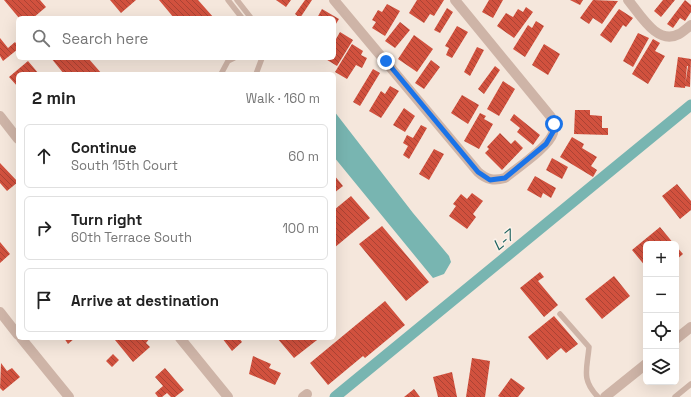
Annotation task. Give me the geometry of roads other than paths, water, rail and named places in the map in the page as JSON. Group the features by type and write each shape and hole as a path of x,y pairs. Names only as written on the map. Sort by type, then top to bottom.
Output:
{"street":[{"path":"334,0 478,172 490,180 505,178 546,144 553,132 551,117 455,0"},
{"path":"628,0 651,28 664,36 679,34 691,25"},
{"path":"0,116 16,136"},
{"path":"0,312 16,332"},
{"path":"679,337 691,327"},
{"path":"23,340 69,397"},
{"path":"182,340 228,397"},
{"path":"605,397 643,366"}],"lane":[{"path":"228,0 240,16"},
{"path":"237,0 249,16"},
{"path":"222,72 230,60"},
{"path":"257,72 261,60"},
{"path":"560,314 589,347 585,378 591,389 598,397"},
{"path":"675,397 690,386"}],"water":[{"path":"336,114 413,213 449,256 451,262 444,274 433,278 336,159"}],"waterway":[{"name":"L-7","path":"335,397 691,105"}]}
